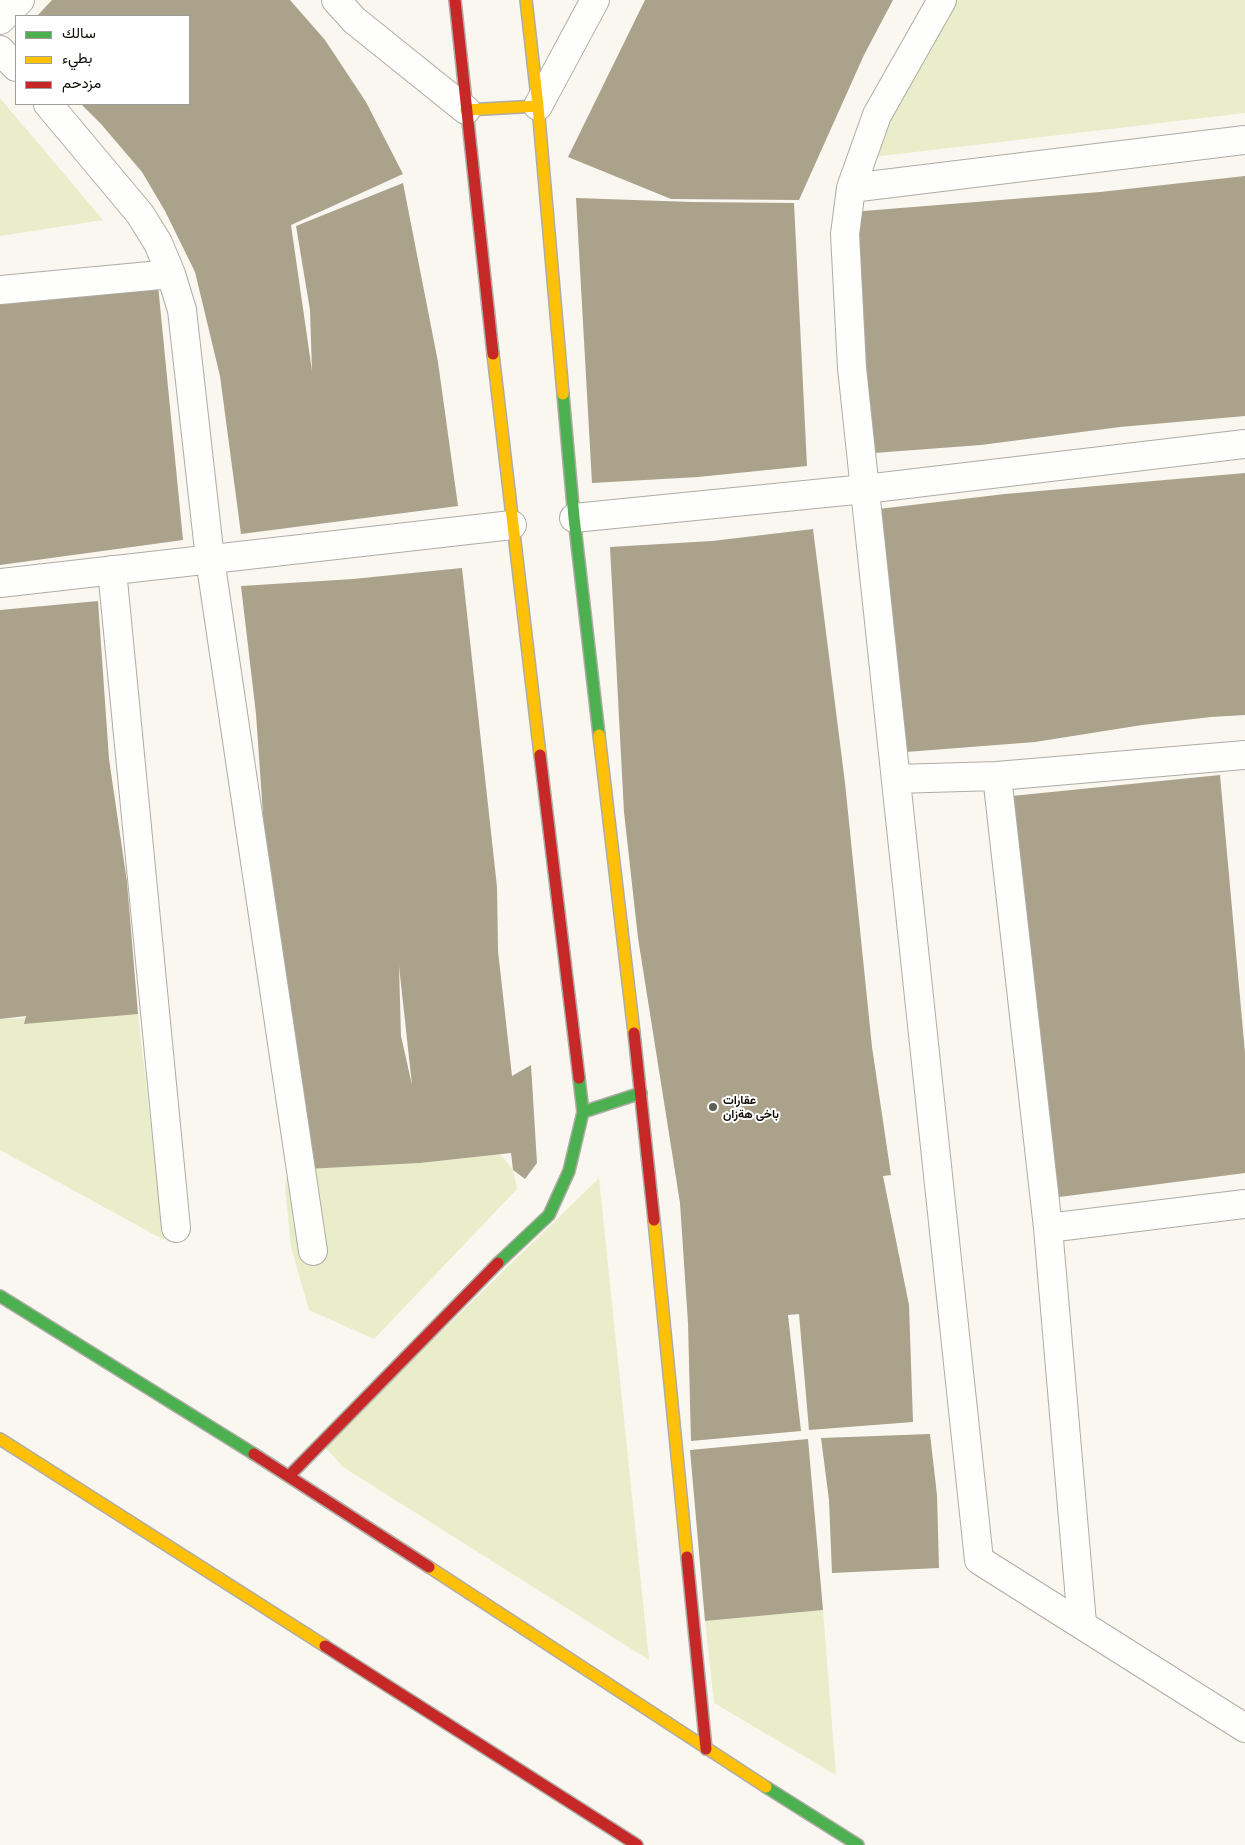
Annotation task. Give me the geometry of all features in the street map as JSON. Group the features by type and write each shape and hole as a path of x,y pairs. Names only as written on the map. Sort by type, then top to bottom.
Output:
{"street":[{"path":"0,20 20,0"},
{"path":"336,0 354,20 466,110 538,106"},
{"path":"289,1476 472,1288 549,1215 568,1171 583,1112 512,525 455,0"},
{"path":"526,0 538,106 574,518 642,1093 706,1749"},
{"path":"538,106 594,0"},
{"path":"942,0 877,115 851,188 845,234 852,368 979,1560 1082,1623 1245,1728"},
{"path":"0,50 15,66"},
{"path":"49,105 140,214 158,243 171,274 182,310 188,348 210,559 312,1251"},
{"path":"851,188 1245,140"},
{"path":"0,290 171,274"},
{"path":"574,518 865,489 1245,444"},
{"path":"0,583 512,525"},
{"path":"112,570 176,1228"},
{"path":"896,779 998,776 1245,755"},
{"path":"998,776 1048,1228 1082,1623"},
{"path":"583,1112 642,1093"},
{"path":"1048,1228 1245,1204"},
{"path":"0,1296 289,1476 706,1749 858,1845"},
{"path":"0,1439 637,1845"}],"green space":[{"path":"935,0 1245,0 1245,113 873,157"},
{"path":"0,98 103,220 0,236"},
{"path":"138,1014 164,1240 0,1150 0,1019"},
{"path":"500,1154 513,1170 517,1189 374,1339 309,1310 291,1247 285,1188 288,1170 420,1163"},
{"path":"599,1178 649,1660 343,1467 324,1446"},
{"path":"823,1610 836,1775 714,1703 705,1621"}],"building":[{"path":"52,0 290,0 325,40 366,102 403,174 291,225 312,371 310,310 296,226 403,183 438,362 458,506 241,534 220,376 195,272 165,211 142,172 82,105 190,105 190,15 38,15"},
{"path":"645,0 893,0 864,55 799,200 671,199 568,157"},
{"path":"1245,176 1245,416 1120,427 981,445 874,453 858,319 851,212 1100,192"},
{"path":"576,198 794,203 807,466 698,477 592,483"},
{"path":"158,285 183,540 0,565 0,303"},
{"path":"1245,473 1245,715 1142,725 1035,742 893,753 870,510 1005,494"},
{"path":"813,529 845,783 872,1047 891,1175 883,1176 909,1305 913,1422 809,1430 799,1314 788,1315 801,1431 691,1441 688,1323 680,1203 638,938 624,812 610,547 712,541"},
{"path":"462,568 497,887 498,951 512,1076 531,1065 537,1163 525,1179 513,1170 511,1153 420,1163 288,1170 282,967 265,843 256,714 241,586 353,579","holes":["399,966 412,1085 401,1036"]},
{"path":"98,601 109,759 127,882 138,1014 24,1024 26,1016 0,1019 0,610"},
{"path":"1220,775 1245,1053 1245,1173 1044,1199 1002,797"},
{"path":"930,1434 937,1495 939,1568 832,1573 829,1500 821,1438"},
{"path":"808,1439 823,1610 705,1621 690,1450"}],"traffic: fast":[{"path":"563,394 574,518 599,735"},
{"path":"498,1263 549,1215 569,1171 583,1112 579,1078"},
{"path":"583,1112 641,1093"},
{"path":"0,1296 254,1454"},
{"path":"766,1787 858,1845"}],"traffic: slow":[{"path":"526,0 538,106 563,394"},
{"path":"466,110 538,106"},
{"path":"493,354 540,755"},
{"path":"599,735 634,1033"},
{"path":"654,1220 687,1557"},
{"path":"0,1439 325,1646"},
{"path":"429,1567 766,1787"}],"traffic: jam":[{"path":"455,0 493,354"},
{"path":"540,755 579,1078"},
{"path":"634,1033 654,1220"},
{"path":"289,1476 498,1263"},
{"path":"254,1454 429,1567"},
{"path":"687,1557 706,1749"},
{"path":"325,1646 637,1845"}],"place":[{"name":"عقارات باخی هةزان","path":"713,1107"}]}
